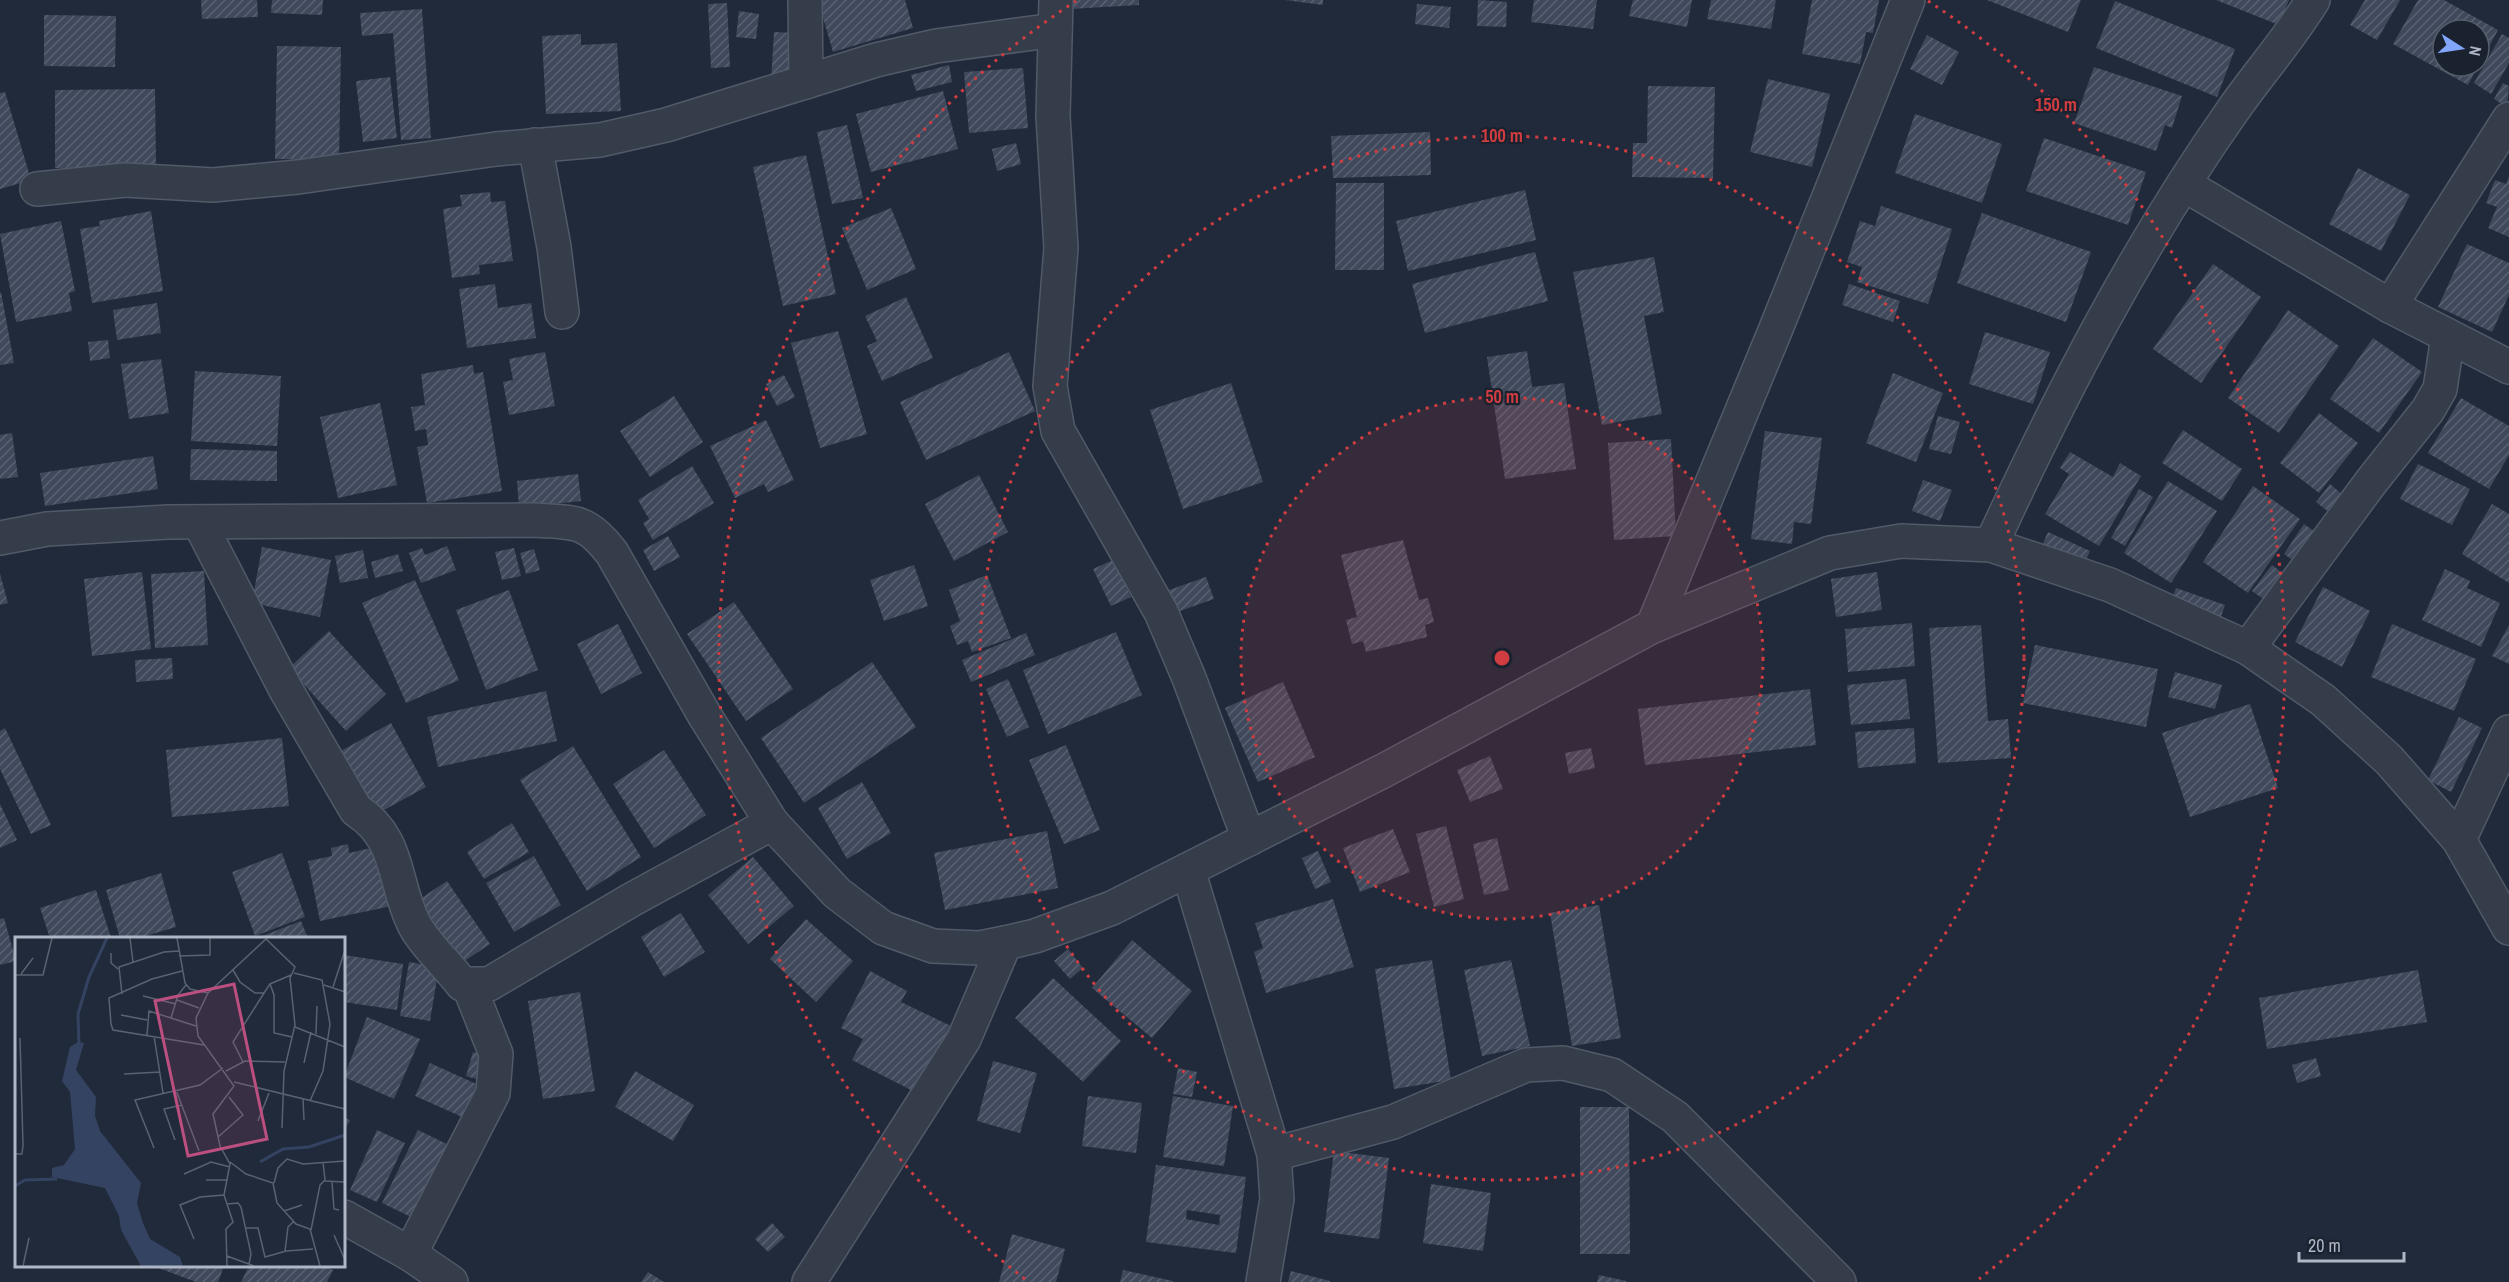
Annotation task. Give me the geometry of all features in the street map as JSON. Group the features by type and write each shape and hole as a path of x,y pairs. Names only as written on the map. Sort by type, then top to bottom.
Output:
{"street":[{"path":"805,0 806,82"},
{"path":"1653,626 1908,0"},
{"path":"1991,545 2049,421 2159,225 2233,110 2297,27 2313,0"},
{"path":"37,189 125,180 195,185 224,184 298,177 535,145 600,140 666,125 876,60 1056,15 1053,116 1062,248 1050,386 1058,431 1161,612 1189,678 1249,839"},
{"path":"2390,306 2509,119"},
{"path":"535,145 554,247 562,312"},
{"path":"2185,185 2390,306 2509,367"},
{"path":"2248,648 2370,482 2428,410 2440,389 2448,336"},
{"path":"0,538 47,529 199,522 535,520 576,523 597,533 612,553 705,716 772,823 837,893 883,928 933,946 980,948 1035,936 1112,908 1383,771 1653,626 1830,553 1901,541 1991,545 2110,585 2248,648 2323,700 2389,760 2459,840 2509,928"},
{"path":"199,522 286,690 356,810 370,819 385,837 413,923 462,984 469,986 489,984 631,900 772,823"},
{"path":"2459,840 2509,732"},
{"path":"1188,870 1274,1154 1277,1199 1263,1282"},
{"path":"809,1282 964,1039 1005,943"},
{"path":"410,1254 493,1093 496,1054 469,986"},
{"path":"1274,1154 1393,1122 1526,1065 1563,1063 1612,1075 1675,1117 1839,1282"},
{"path":"345,1219 410,1254 451,1282"}],"building":[{"path":"201,0 257,0 258,17 202,19"},
{"path":"272,0 323,0 322,15 271,13"},
{"path":"818,0 905,0 913,28 833,52"},
{"path":"1070,0 1139,0 1139,5 1070,9"},
{"path":"1285,0 1323,0 1323,5"},
{"path":"1478,0 1507,2 1506,27 1477,26"},
{"path":"1534,0 1597,0 1593,29 1531,22"},
{"path":"1633,0 1692,0 1687,27 1629,16"},
{"path":"1711,0 1776,0 1771,29 1707,19"},
{"path":"1812,0 1879,0 1873,33 1866,32 1860,64 1802,54"},
{"path":"1987,0 2081,0 2068,32"},
{"path":"2216,0 2289,0 2279,25"},
{"path":"2365,0 2400,0 2377,40 2350,25"},
{"path":"2418,0 2444,0 2476,18 2431,18 2431,65 2393,44"},
{"path":"2115,1 2235,49 2217,97 2096,48"},
{"path":"727,3 730,67 711,68 708,4"},
{"path":"1417,4 1451,7 1449,28 1415,24"},
{"path":"422,9 431,138 401,140 393,33 362,36 360,13"},
{"path":"739,11 759,14 756,39 736,37"},
{"path":"44,15 116,16 115,67 44,66"},
{"path":"2491,26 2498,30 2491,43"},
{"path":"774,32 797,33 795,83 771,81"},
{"path":"581,34 581,45 617,43 621,111 546,114 542,36"},
{"path":"2502,34 2509,38 2509,63 2491,94 2474,83 2477,78 2491,78 2491,53"},
{"path":"1927,35 1959,52 1942,85 1910,69"},
{"path":"277,46 341,47 339,160 275,159"},
{"path":"949,65 952,82 916,91 911,75"},
{"path":"2094,67 2182,96 2172,128 2165,125 2156,151 2074,123"},
{"path":"1023,68 1028,128 969,133 964,72"},
{"path":"390,77 397,138 363,142 356,81"},
{"path":"2455,78 2472,78 2468,85"},
{"path":"1768,79 1830,94 1812,167 1750,152"},
{"path":"2503,83 2509,86 2507,107 2494,99"},
{"path":"1648,86 1715,87 1713,178 1632,177 1633,143 1647,143"},
{"path":"155,89 156,167 55,168 55,90"},
{"path":"943,91 958,149 871,172 856,114"},
{"path":"5,92 31,180 0,189 0,93"},
{"path":"1915,114 2002,144 1982,203 1895,173"},
{"path":"847,125 863,198 832,204 817,132"},
{"path":"1430,132 1431,175 1333,178 1331,136"},
{"path":"2044,138 2146,172 2128,225 2026,191"},
{"path":"1016,143 1021,164 997,171 992,149"},
{"path":"806,155 836,294 783,306 753,167"},
{"path":"2358,168 2410,195 2381,251 2329,224"},
{"path":"2509,176 2509,237 2488,228 2497,207 2486,203 2495,180 2506,184"},
{"path":"1336,183 1384,183 1384,270 1335,270"},
{"path":"1525,190 1536,240 1408,271 1396,221"},
{"path":"490,192 491,202 505,201 513,261 479,265 480,274 452,278 443,209 462,206 460,195"},
{"path":"1881,206 1952,229 1928,304 1857,282 1862,267 1847,262 1860,221 1875,226"},
{"path":"891,208 916,269 867,290 842,228"},
{"path":"151,211 163,291 92,303 80,229 100,226 99,221"},
{"path":"1982,213 2091,252 2066,322 1957,283"},
{"path":"61,221 75,291 69,293 72,311 16,322 0,234"},
{"path":"2467,244 2509,263 2509,295 2492,332 2438,307"},
{"path":"1535,252 1548,301 1425,333 1412,284"},
{"path":"1654,257 1664,312 1644,316 1662,414 1602,425 1573,272"},
{"path":"2213,264 2261,297 2201,383 2153,349"},
{"path":"495,284 498,308 531,303 536,338 467,348 459,289"},
{"path":"1849,284 1900,301 1893,322 1842,305"},
{"path":"0,293 14,363 0,365"},
{"path":"906,297 933,358 882,381 867,346 877,341 865,316"},
{"path":"157,303 161,333 117,340 113,310"},
{"path":"2288,310 2339,346 2279,433 2228,398"},
{"path":"838,331 867,434 820,448 791,343"},
{"path":"1985,332 2050,352 2033,404 1969,384"},
{"path":"2373,338 2422,372 2379,433 2330,399"},
{"path":"108,340 110,358 90,361 88,342"},
{"path":"1527,351 1532,387 1564,383 1576,469 1505,479 1487,357"},
{"path":"545,352 555,406 509,415 503,382 513,380 509,359"},
{"path":"1009,352 1035,411 926,460 900,402"},
{"path":"161,359 169,413 129,419 121,364"},
{"path":"473,365 474,374 483,372 502,491 427,503 417,447 428,445 426,429 415,431 411,407 425,405 421,374"},
{"path":"195,371 281,376 277,446 191,441"},
{"path":"1893,373 1943,393 1916,462 1866,443"},
{"path":"784,375 795,397 777,406 766,384"},
{"path":"1231,383 1263,482 1183,509 1150,410"},
{"path":"674,396 703,442 650,477 620,431"},
{"path":"2461,398 2509,426 2509,455 2489,489 2428,453"},
{"path":"380,403 397,485 338,498 320,417"},
{"path":"2319,413 2358,443 2319,493 2280,463"},
{"path":"1938,416 1960,422 1951,454 1929,449"},
{"path":"766,420 794,480 768,492 764,484 735,498 710,446"},
{"path":"2183,430 2242,469 2222,501 2162,463"},
{"path":"1765,431 1822,438 1811,524 1794,522 1792,544 1751,539"},
{"path":"12,433 18,477 0,479 0,435"},
{"path":"1671,439 1676,536 1614,540 1608,443"},
{"path":"191,449 277,451 277,481 190,480"},
{"path":"2070,452 2113,477 2120,463 2141,476 2099,546 2045,514 2069,474 2060,468"},
{"path":"153,456 158,489 45,506 40,473"},
{"path":"2418,464 2470,489 2452,525 2400,499"},
{"path":"692,466 714,503 653,540 643,523 649,519 638,500"},
{"path":"578,474 581,501 519,508 517,481"},
{"path":"979,475 1008,532 954,561 925,504"},
{"path":"1923,480 1952,490 1940,521 1912,511"},
{"path":"2168,481 2217,511 2171,583 2124,553"},
{"path":"2330,484 2344,496 2330,513 2316,502"},
{"path":"2253,486 2300,519 2248,593 2203,562"},
{"path":"2139,489 2153,497 2125,546 2111,538"},
{"path":"2492,504 2509,514 2509,583 2462,554"},
{"path":"2304,524 2322,537 2301,566 2284,554"},
{"path":"2048,532 2090,551 2083,567 2041,548"},
{"path":"668,536 680,557 654,571 643,550"},
{"path":"1403,540 1419,600 1428,598 1434,622 1425,625 1427,637 1366,652 1363,641 1352,644 1346,620 1357,617 1341,555"},
{"path":"447,546 456,570 421,583 409,553 422,548 425,555"},
{"path":"262,547 331,560 320,617 252,603"},
{"path":"514,548 521,576 502,580 495,552"},
{"path":"534,549 540,570 526,574 520,553"},
{"path":"363,550 368,578 340,583 335,556"},
{"path":"398,554 403,571 375,578 371,562"},
{"path":"1113,560 1131,597 1111,606 1093,569"},
{"path":"914,565 928,606 884,621 870,580"},
{"path":"2272,565 2285,575 2266,601 2252,591"},
{"path":"2445,569 2470,581 2467,588 2500,603 2481,647 2422,620"},
{"path":"204,571 208,645 155,648 151,574"},
{"path":"142,572 151,649 92,656 84,579"},
{"path":"1877,572 1882,610 1836,617 1831,579"},
{"path":"0,574 8,603 0,605"},
{"path":"987,575 1011,638 972,652 968,641 957,645 950,626 960,621 949,590"},
{"path":"1206,577 1214,599 1177,612 1169,590"},
{"path":"415,580 459,680 406,703 362,603"},
{"path":"2323,587 2370,611 2342,667 2295,642"},
{"path":"2176,588 2225,605 2217,628 2168,611"},
{"path":"509,590 538,670 486,690 456,610"},
{"path":"734,602 793,689 746,721 687,634"},
{"path":"1912,623 1915,666 1848,672 1845,629"},
{"path":"618,624 642,673 601,694 577,644"},
{"path":"2392,624 2476,659 2454,711 2371,677"},
{"path":"1981,625 1988,721 2008,719 2011,758 1938,763 1929,628"},
{"path":"2509,625 2509,664 2492,656"},
{"path":"329,631 386,694 346,731 289,668"},
{"path":"1116,632 1142,695 1048,734 1023,670"},
{"path":"1026,633 1035,655 971,682 962,660"},
{"path":"2035,645 2158,669 2146,727 2023,703"},
{"path":"172,658 173,679 136,682 135,660"},
{"path":"872,662 916,727 804,803 761,738"},
{"path":"2175,672 2222,685 2215,709 2168,697"},
{"path":"1008,679 1029,727 1007,737 986,689"},
{"path":"1906,679 1910,719 1851,725 1847,685"},
{"path":"1283,682 1315,757 1258,782 1225,708"},
{"path":"1810,689 1816,745 1645,765 1638,709"},
{"path":"546,691 557,741 438,767 427,717"},
{"path":"2250,704 2278,788 2190,817 2162,733"},
{"path":"2459,717 2482,728 2451,792 2428,780"},
{"path":"391,723 426,787 373,816 339,752"},
{"path":"5,728 51,825 31,834 0,769 0,731"},
{"path":"1914,728 1916,763 1858,768 1855,732"},
{"path":"282,738 289,806 172,817 166,750"},
{"path":"1066,745 1100,830 1064,844 1029,760"},
{"path":"573,746 641,857 587,891 520,780"},
{"path":"1591,748 1595,768 1569,774 1565,753"},
{"path":"664,750 706,815 654,848 613,784"},
{"path":"1490,756 1503,789 1470,802 1457,770"},
{"path":"862,782 891,833 847,859 818,808"},
{"path":"0,804 17,840 0,848"},
{"path":"512,823 529,852 484,879 467,852"},
{"path":"1446,826 1464,899 1434,907 1416,834"},
{"path":"1393,829 1410,872 1360,892 1343,848"},
{"path":"1047,831 1058,888 945,910 934,853"},
{"path":"1497,838 1509,890 1484,895 1473,844"},
{"path":"348,844 349,853 380,846 392,906 320,921 308,861 332,856 331,848"},
{"path":"1318,851 1331,882 1315,889 1302,858"},
{"path":"282,853 305,917 255,936 232,872"},
{"path":"534,856 561,905 514,932 486,883"},
{"path":"753,857 794,906 748,944 708,895"},
{"path":"161,873 176,927 142,937 120,937 106,890"},
{"path":"447,881 490,944 457,966 414,903"},
{"path":"96,890 111,937 50,937 40,908"},
{"path":"1333,899 1354,967 1266,993 1254,952 1263,948 1255,923"},
{"path":"1599,905 1621,1038 1572,1046 1550,913"},
{"path":"681,913 705,952 664,977 641,937"},
{"path":"4,918 15,961 0,965 0,919"},
{"path":"806,919 853,961 816,1002 770,959"},
{"path":"301,921 308,937 260,937"},
{"path":"1132,940 1192,991 1152,1038 1092,988"},
{"path":"1068,949 1083,968 1070,979 1054,961"},
{"path":"345,955 403,964 397,1010 345,1002"},
{"path":"1432,960 1451,1080 1394,1089 1375,969"},
{"path":"1511,960 1530,1046 1482,1056 1464,970"},
{"path":"409,962 439,967 430,1021 400,1016"},
{"path":"2418,970 2427,1022 2267,1049 2259,998"},
{"path":"870,971 907,991 901,1002 953,1027 919,1094 852,1060 863,1039 841,1028"},
{"path":"1053,978 1121,1041 1083,1082 1015,1018"},
{"path":"580,992 595,1091 543,1099 528,1001"},
{"path":"367,1017 420,1039 394,1099 345,1077"},
{"path":"473,1052 493,1058 487,1082 466,1076"},
{"path":"2316,1058 2321,1076 2297,1083 2292,1065"},
{"path":"993,1061 1037,1073 1020,1133 977,1121"},
{"path":"430,1063 483,1087 469,1120 415,1096"},
{"path":"1178,1068 1197,1072 1192,1097 1173,1094"},
{"path":"635,1071 694,1105 673,1141 615,1107"},
{"path":"1088,1096 1142,1103 1136,1153 1082,1146"},
{"path":"1173,1096 1233,1106 1224,1166 1163,1157"},
{"path":"1580,1107 1629,1107 1630,1254 1580,1254"},
{"path":"345,1117 350,1121 345,1128"},
{"path":"377,1130 405,1143 377,1202 350,1190"},
{"path":"418,1130 451,1146 415,1219 382,1203"},
{"path":"1334,1151 1389,1158 1379,1239 1324,1232"},
{"path":"1156,1165 1246,1177 1236,1253 1146,1242","holes":["1187,1210 1220,1215 1219,1225 1186,1219"]},
{"path":"1431,1184 1491,1193 1483,1251 1423,1243"},
{"path":"772,1223 785,1237 768,1252 755,1239"},
{"path":"1012,1234 1065,1249 1056,1282 999,1282"},
{"path":"156,1267 224,1267 218,1282 196,1282"},
{"path":"248,1267 327,1267 333,1270 327,1282 241,1282"},
{"path":"1123,1270 1173,1281 1173,1282 1120,1282"},
{"path":"1291,1271 1330,1281 1330,1282 1288,1282"},
{"path":"648,1272 664,1282 641,1282"},
{"path":"1599,1275 1626,1281 1626,1282 1597,1282"}]}
